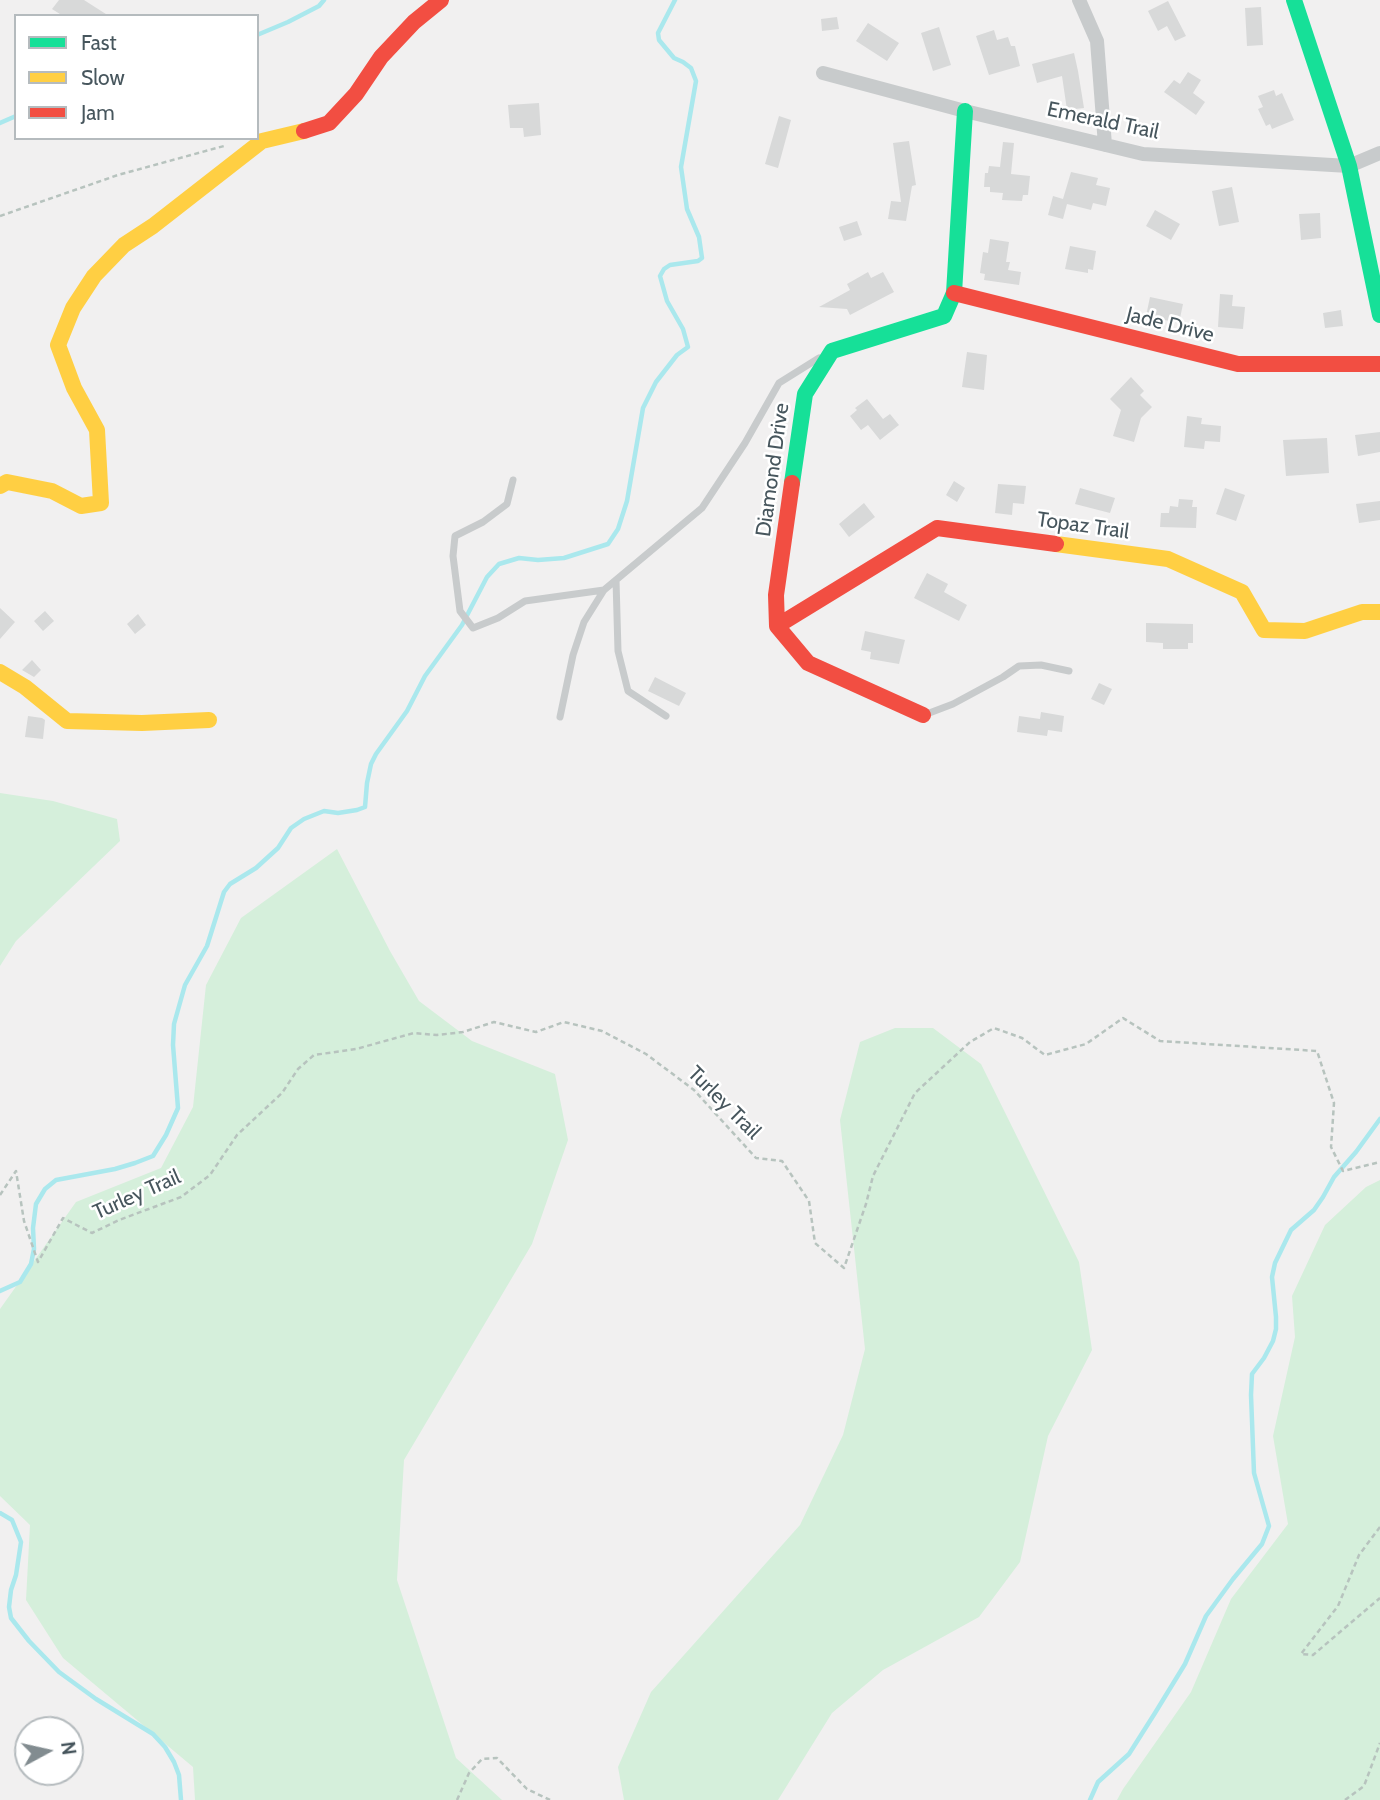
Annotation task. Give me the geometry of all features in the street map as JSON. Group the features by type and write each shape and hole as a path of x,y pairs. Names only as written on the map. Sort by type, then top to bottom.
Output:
{"street":[{"path":"0,486 7,482 52,491 81,506 101,503 97,430 74,388 58,345 73,308 87,286 124,245 153,226 262,141 293,135 329,123 356,94 381,57 414,22 441,0"},
{"path":"1079,0 1097,41 1104,145"},
{"path":"1294,0 1349,166 1380,315"},
{"name":"Emerald Trail","path":"823,73 1143,154 1349,166 1380,153"},
{"path":"832,351 944,316 954,293 965,111"},
{"name":"Jade Drive","path":"954,293 1238,364 1380,364"},
{"name":"Diamond Drive","path":"777,626 776,595 805,394 832,351"},
{"name":"Topaz Trail","path":"777,626 937,528 1168,559 1242,592 1264,630 1305,631 1362,612 1380,612"},
{"path":"777,626 808,663 923,715"},
{"path":"0,672 25,687 67,721 142,723 209,720"}],"lane":[{"path":"560,718 573,655 584,622 604,590 702,508 745,443 779,383 832,351"},
{"path":"513,480 507,504 483,522 456,536 453,556 460,611 473,628 498,618 525,601 604,590"},
{"path":"616,580 618,651 628,691 666,716"},
{"path":"923,715 953,704 1019,666 1041,666 1069,671"}],"path":[{"path":"0,216 118,175 221,146 234,145"},
{"name":"Turley Trail","path":"0,1195 16,1171 24,1221 38,1262 63,1217 92,1233 181,1197 191,1190 210,1175 237,1135 282,1093 298,1069 314,1055 356,1049 414,1032 438,1035 463,1032 494,1022 536,1032 564,1022 602,1031 646,1054 694,1090 757,1157 782,1161 808,1202 815,1243 844,1268 873,1176 915,1093 970,1042 994,1028 1021,1038 1045,1055 1086,1045 1123,1018 1160,1041 1317,1051 1334,1103 1331,1147 1343,1171 1380,1163"},
{"path":"1380,1527 1359,1555 1338,1606 1301,1654 1313,1655 1380,1598"},
{"path":"1345,1800 1364,1786 1380,1743"},
{"path":"457,1800 469,1773 482,1759 497,1758 527,1789 550,1800"}],"green space":[{"path":"0,793 53,801 117,819 120,841 16,941 0,966"},
{"path":"337,849 419,1001 472,1041 555,1074 568,1140 532,1244 404,1460 397,1580 456,1758 502,1800 195,1800 193,1767 63,1658 26,1600 30,1525 0,1496 0,1309 76,1202 161,1168 193,1107 206,985 241,918"},
{"path":"895,1028 933,1028 981,1064 1079,1262 1092,1350 1048,1436 1020,1562 979,1617 883,1670 832,1713 778,1800 624,1800 618,1767 651,1692 800,1525 843,1435 865,1349 840,1120 860,1042"},
{"path":"1380,1180 1380,1800 1117,1800 1191,1692 1231,1599 1288,1524 1273,1436 1295,1337 1292,1296 1325,1225 1366,1187"}],"building":[{"path":"59,0 84,0 106,14 60,14 52,9"},
{"path":"1168,1 1186,36 1175,41 1167,26 1158,31 1148,11"},
{"path":"1261,7 1263,45 1247,46 1245,8"},
{"path":"837,17 839,29 822,31 821,19"},
{"path":"868,23 899,43 887,61 856,41"},
{"path":"939,27 951,65 933,71 921,33"},
{"path":"994,30 997,40 1008,37 1011,46 1015,46 1020,66 989,75 976,36"},
{"path":"1074,53 1084,108 1067,110 1062,76 1037,83 1032,64"},
{"path":"1188,72 1201,80 1193,93 1205,102 1196,115 1164,92 1174,80 1180,84"},
{"path":"1274,90 1276,96 1282,93 1294,120 1272,129 1270,124 1266,126 1258,109 1263,107 1258,96"},
{"path":"539,103 541,135 524,137 523,128 510,128 508,105"},
{"path":"779,116 791,120 778,168 765,164"},
{"path":"909,141 916,185 912,186 906,221 888,219 891,201 901,202 893,143"},
{"path":"1003,142 1014,143 1011,174 1030,176 1028,195 1023,195 1022,201 1002,200 1003,193 990,192 990,187 984,187 985,173 988,173 989,166 1000,167"},
{"path":"1071,172 1098,178 1096,185 1110,188 1106,206 1093,203 1091,210 1067,204 1063,219 1048,215 1053,196 1063,199"},
{"path":"1232,187 1239,222 1219,226 1212,191"},
{"path":"1155,210 1180,224 1171,240 1146,226"},
{"path":"1320,213 1321,238 1301,240 1299,214"},
{"path":"857,221 862,235 844,241 839,227"},
{"path":"990,239 1009,242 1006,262 1010,262 1008,270 1021,272 1019,285 984,280 985,274 980,273 983,252 988,253"},
{"path":"1070,246 1096,251 1093,270 1088,269 1088,273 1065,269"},
{"path":"868,272 871,278 883,272 894,292 850,315 847,309 819,307 850,290 847,284"},
{"path":"1220,294 1233,295 1232,306 1245,307 1243,329 1218,327"},
{"path":"1150,297 1183,304 1179,323 1146,316"},
{"path":"1341,310 1343,326 1325,328 1323,313"},
{"path":"967,352 987,355 984,390 962,387"},
{"path":"1131,377 1144,391 1140,395 1152,407 1141,418 1134,442 1113,436 1121,410 1110,399"},
{"path":"867,399 883,419 890,414 899,425 880,440 868,425 861,430 850,416 857,410 855,408"},
{"path":"1187,416 1202,418 1201,424 1221,426 1220,442 1205,441 1204,449 1184,447"},
{"path":"1380,432 1380,452 1358,456 1355,435"},
{"path":"1327,438 1329,473 1286,476 1283,440"},
{"path":"954,481 965,488 957,502 946,495"},
{"path":"998,484 1026,486 1024,504 1013,503 1012,515 995,513"},
{"path":"1080,488 1115,498 1110,513 1075,504"},
{"path":"1225,488 1245,495 1236,521 1216,514"},
{"path":"1179,499 1193,500 1192,507 1197,507 1196,528 1160,527 1161,513 1169,513 1170,506 1178,507"},
{"path":"1380,501 1380,520 1359,523 1356,504"},
{"path":"864,503 875,517 849,537 839,524"},
{"path":"927,573 948,584 944,592 967,605 959,621 914,598"},
{"path":"0,608 15,622 0,639"},
{"path":"45,611 54,621 43,631 34,621"},
{"path":"138,614 146,625 135,634 127,624"},
{"path":"1146,623 1193,624 1193,643 1188,643 1188,649 1163,649 1163,643 1146,642"},
{"path":"865,631 905,640 899,664 870,659 871,652 861,650"},
{"path":"32,660 41,670 34,677 22,670"},
{"path":"655,677 686,693 679,706 648,691"},
{"path":"1099,683 1112,689 1104,705 1091,699"},
{"path":"1041,712 1064,716 1062,732 1048,730 1047,736 1017,732 1019,716 1040,719"},
{"path":"28,716 45,720 43,739 25,737"}],"waterway":[{"path":"259,34 319,6 324,0"},
{"path":"0,1291 20,1282 31,1264 36,1204 45,1189 56,1180 115,1169 153,1156 166,1135 178,1108 174,1024 185,985 207,946 224,892 230,884 256,868 278,848 291,828 304,819 324,811 338,813 365,807 367,783 376,754 407,711 425,676 462,625 487,577 499,564 519,558 564,558 608,544 618,529 627,501 643,408 656,382 677,355 688,347 683,329 667,301 660,276 670,265 702,258 699,237 687,209 681,167 696,81 691,68 674,58 659,40 658,33 675,0"},
{"path":"0,123 14,117"},
{"path":"1090,1800 1098,1782 1129,1754 1185,1664 1206,1616 1262,1544 1269,1526 1254,1473 1251,1395 1252,1374 1264,1358 1276,1329 1272,1277 1275,1263 1291,1230 1314,1210 1334,1177 1380,1119"},
{"path":"0,1513 12,1520 21,1542 11,1590 11,1618 59,1672 96,1699 153,1734 174,1762 179,1775 181,1800"}],"traffic: fast":[{"path":"1294,0 1349,166 1380,315"},
{"path":"792,483 805,394 832,351 944,316 954,293 965,111"}],"traffic: slow":[{"path":"0,486 7,482 52,491 81,506 101,503 97,430 74,388 58,345 73,308 94,276 124,245 153,226 262,141 304,131"},
{"path":"1056,544 1168,559 1242,592 1264,630 1305,631 1362,612 1380,612"},
{"path":"0,672 25,687 67,721 142,723 209,720"}],"traffic: jam":[{"path":"304,131 329,123 356,94 381,57 414,22 441,0"},
{"path":"954,293 1238,364 1380,364"},
{"path":"792,483 776,595 777,626 808,663 923,715"},
{"path":"777,626 937,528 1056,544"}]}
